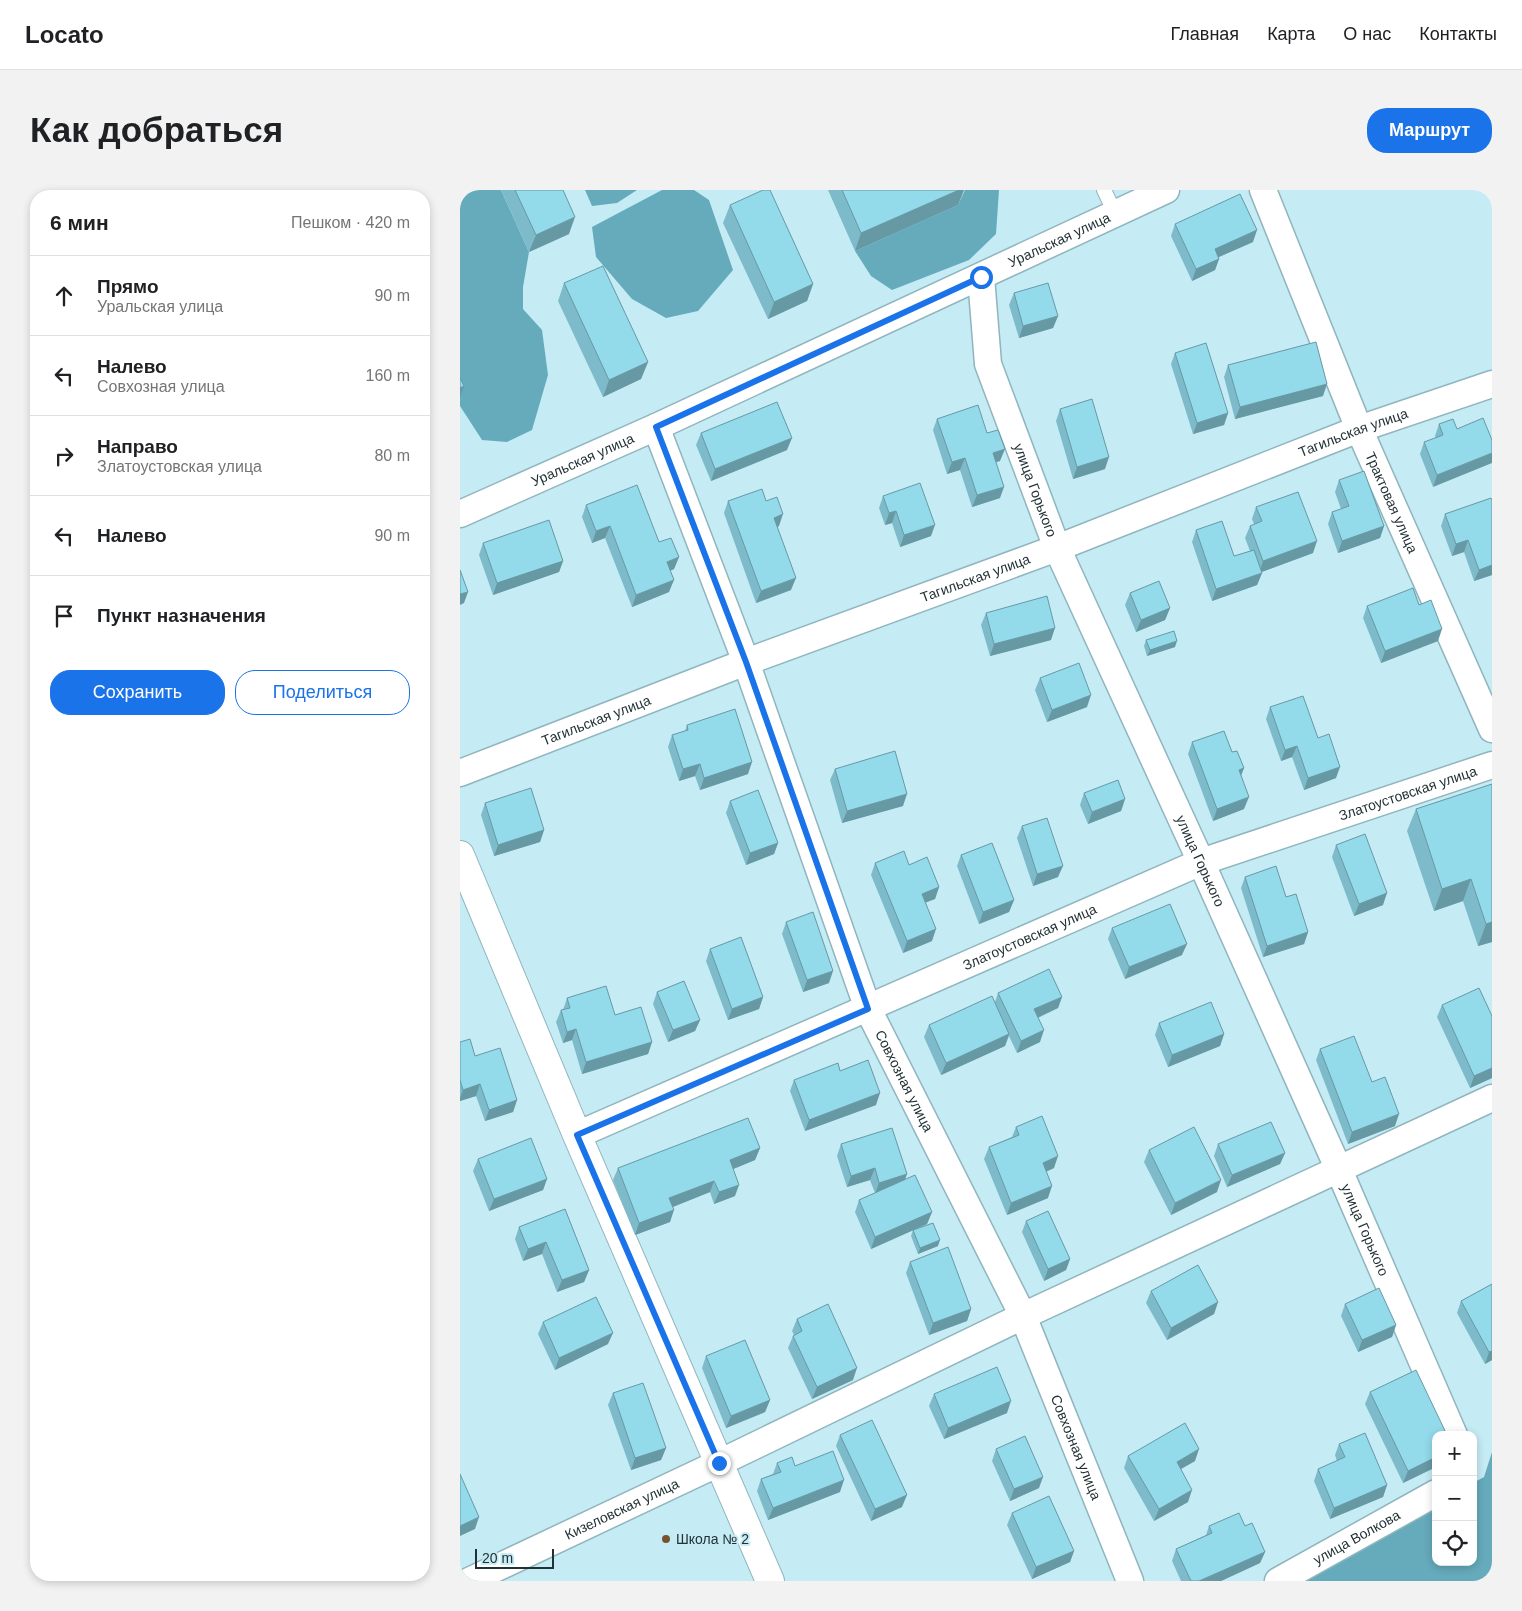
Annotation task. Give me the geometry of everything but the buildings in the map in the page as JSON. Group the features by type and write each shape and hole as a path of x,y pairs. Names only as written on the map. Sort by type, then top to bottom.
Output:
{"street":[{"name":"Уральская улица","path":"460,514 656,427 981,277 1109,201 1166,190"},
{"name":"Трактовая улица","path":"1263,190 1359,429 1492,728"},
{"name":"улица Горького","path":"981,277 988,364 1058,548 1339,1170 1452,1431"},
{"name":"Тагильская улица","path":"460,774 746,662 1058,548 1359,429 1492,384"},
{"name":"Совхозная улица","path":"656,427 746,662 868,1009 1023,1316 1130,1581"},
{"name":"Златоустовская улица","path":"577,1135 1201,862 1492,765"},
{"path":"460,855 577,1135 770,1581"},
{"name":"Кизеловская улица","path":"469,1581 1023,1316 1492,1098"},
{"name":"улица Волкова","path":"1278,1581 1432,1495"}],"shaded area":[{"path":"460,190 501,190 529,252 523,287 523,309 542,330 548,375 532,430 507,442 482,440 460,406"},
{"path":"585,190 637,190 617,203 592,206"},
{"path":"662,190 694,190 709,200 733,270 698,311 666,318 632,299 596,257 592,227"},
{"path":"965,190 999,190 996,234 969,260 892,290 871,276 855,251 958,205"},
{"path":"1492,1452 1492,1581 1304,1581 1432,1507 1432,1566 1477,1566 1477,1481 1484,1477"}],"place":[{"name":"Школа № 2","path":"666,1539"}],"route":[{"path":"719,1463 577,1135 868,1009 746,662 656,427 981,277"}]}
